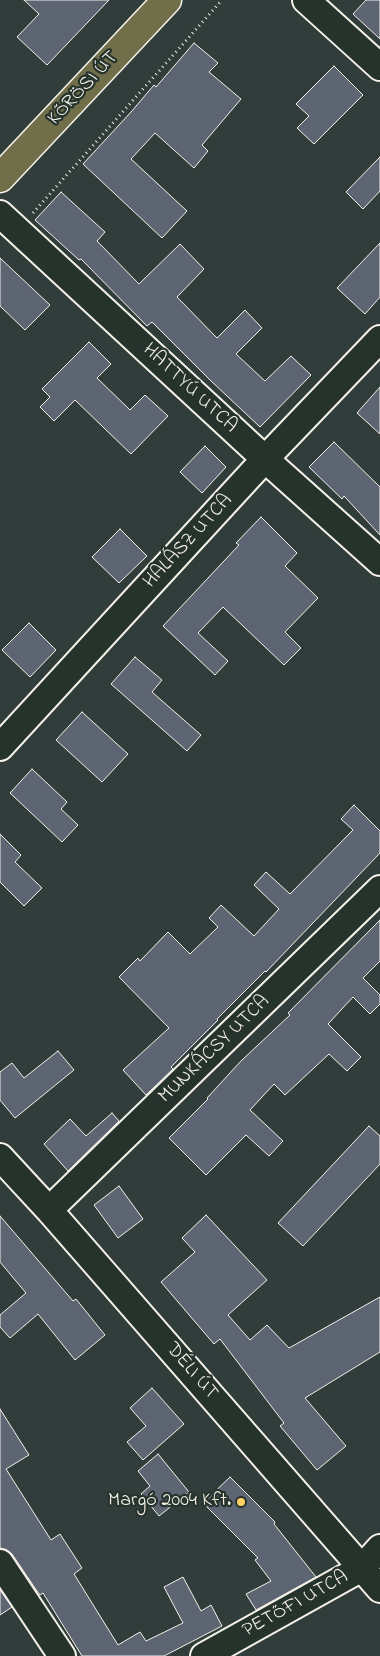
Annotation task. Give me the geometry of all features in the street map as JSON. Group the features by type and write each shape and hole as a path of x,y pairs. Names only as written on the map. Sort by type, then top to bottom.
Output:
{"main road":[{"name":"KŐRÖSI ÚT","path":"0,178 167,0"}],"street":[{"path":"306,0 380,67"},
{"name":"HATTYÚ UTCA","path":"0,214 265,459 380,562"},
{"name":"HALÁSZ UTCA","path":"0,746 265,459 380,338"},
{"name":"MUNKÁCSY UTCA","path":"49,1210 380,889"},
{"name":"DÉLI ÚT","path":"0,1157 49,1210 380,1589"},
{"name":"PETŐFI UTCA","path":"204,1656 362,1568 380,1548"},
{"path":"0,1563 62,1656"}],"path":[{"path":"18,232 29,217 222,0"}],"building":[{"path":"24,0 109,0 47,65 17,37 39,14"},
{"path":"366,0 380,0 380,39 353,14"},
{"path":"194,43 218,63 209,72 241,99 202,145 208,151 194,168 155,133 131,159 187,211 162,238 83,164 154,85 156,87"},
{"path":"334,66 363,95 314,144 297,128 309,116 296,104"},
{"path":"380,157 380,191 363,209 346,192"},
{"path":"61,192 105,232 97,241 139,284 180,244 204,269 177,297 217,338 245,310 262,328 236,354 265,381 291,356 311,375 260,427 152,322 147,326 81,259 79,260 35,220"},
{"path":"380,243 380,297 365,314 337,288"},
{"path":"0,258 50,305 25,330 0,306"},
{"path":"89,342 111,364 97,378 130,410 145,395 168,416 131,454 75,400 54,421 40,407 50,397 42,389"},
{"path":"380,387 380,434 357,413"},
{"path":"334,442 380,487 380,535 344,496 342,499 309,467"},
{"path":"205,446 226,467 202,493 180,472"},
{"path":"261,517 297,553 285,566 318,598 285,632 301,648 284,665 223,607 198,633 228,661 215,675 163,626 239,545 236,543"},
{"path":"120,529 147,556 119,583 92,557"},
{"path":"29,623 56,650 30,677 2,650"},
{"path":"135,657 162,680 152,692 201,735 187,751 111,684"},
{"path":"82,712 128,754 102,782 56,740"},
{"path":"32,769 67,802 61,809 78,825 62,842 10,793"},
{"path":"354,805 380,831 380,853 266,972 217,1019 171,1067 173,1069 146,1095 123,1070 169,1028 119,977 138,958 140,961 168,932 190,954 218,927 209,918 221,905 254,936 279,909 254,885 266,872 290,894 353,830 341,819"},
{"path":"0,834 21,855 15,862 42,888 24,906 0,882"},
{"path":"380,920 380,961 363,978 380,995 380,1004 370,1014 353,997 328,1024 361,1057 347,1071 329,1054 285,1095 274,1084 250,1110 283,1141 269,1156 246,1135 206,1175 169,1138 208,1099 241,1061 290,1015 288,1013"},
{"path":"58,1051 74,1070 15,1118 0,1100 0,1072 12,1063 24,1078"},
{"path":"112,1113 119,1121 68,1171 44,1144 70,1119 86,1136"},
{"path":"369,1126 380,1136 380,1164 303,1246 278,1223"},
{"path":"119,1186 143,1219 118,1238 94,1205"},
{"path":"206,1215 267,1280 228,1315 250,1340 267,1325 289,1348 380,1297 380,1352 305,1398 346,1446 317,1470 280,1426 284,1423 220,1339 214,1344 161,1282 195,1252 182,1238"},
{"path":"0,1216 73,1301 76,1299 105,1335 75,1360 38,1314 10,1338 0,1327 0,1315 26,1293 0,1262"},
{"path":"152,1388 184,1424 143,1460 127,1442 146,1426 130,1408"},
{"path":"0,1409 29,1455 6,1469 51,1540 60,1534 82,1568 74,1574 118,1645 140,1632 146,1641 183,1623 164,1587 183,1577 201,1611 211,1605 222,1626 164,1656 82,1656 43,1593 40,1595 12,1554 0,1548"},
{"path":"158,1454 189,1492 159,1516 141,1494 150,1486 138,1471"},
{"path":"230,1477 275,1522 274,1524 316,1577 256,1610 246,1594 271,1581 255,1560 258,1558 203,1503"},
{"path":"0,1590 12,1607 0,1615"}],"place":[{"name":"Margó 2004 Kft.","path":"241,1502"}]}
